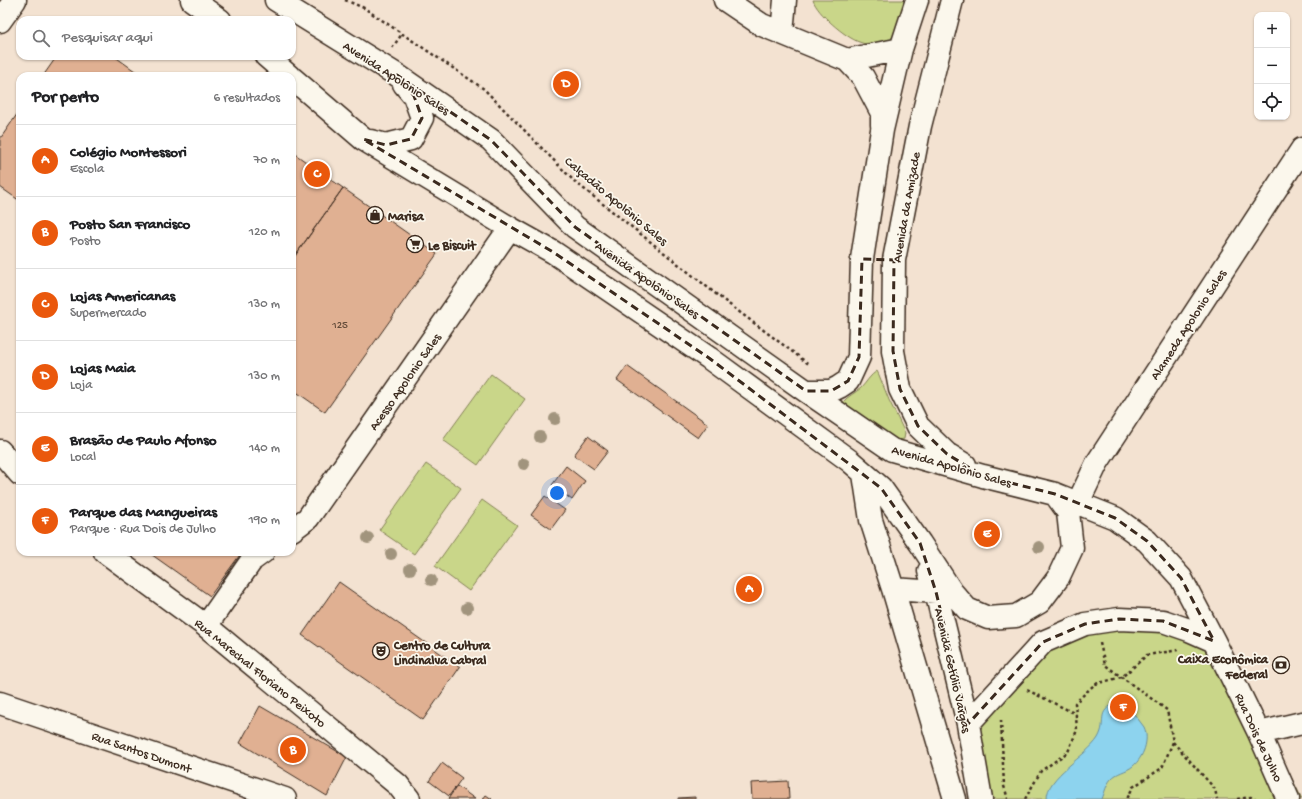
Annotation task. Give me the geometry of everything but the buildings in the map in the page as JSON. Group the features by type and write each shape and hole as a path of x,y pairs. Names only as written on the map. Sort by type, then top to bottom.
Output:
{"street":[{"path":"0,21 15,0"},
{"path":"192,0 214,16"},
{"name":"Avenida Apolônio Sales","path":"276,0 397,75 491,140 575,227 806,391 892,450 983,476 1055,494"},
{"path":"725,0 762,25 847,60 863,77 876,101 882,113 882,130"},
{"path":"782,33 785,0"},
{"path":"806,391 831,392 840,387 848,381 859,357 862,259 882,130 901,49 917,0"},
{"name":"Avenida da Amizade","path":"952,0 920,126 894,260 893,351 900,389 918,426 947,454 983,476"},
{"path":"847,60 901,49"},
{"path":"271,60 284,72"},
{"path":"363,139 386,146 411,139 422,118 414,96 397,75"},
{"path":"296,81 363,139 510,228 554,252 709,358 850,461 881,488 952,592 967,609 988,618 1016,616 1040,602 1058,578 1072,548 1068,512 1055,494"},
{"name":"Alameda Apolonio Sales","path":"1078,503 1097,463 1302,149"},
{"name":"Acesso Apolonio Sales","path":"296,527 308,518 510,228"},
{"path":"862,259 894,260"},
{"path":"0,451 16,469"},
{"path":"864,474 871,520 955,799"},
{"name":"Rua Dois de Julho","path":"1055,494 1115,518 1147,541 1181,578 1259,733 1288,799"},
{"name":"Avenida Getúlio Vargas","path":"920,543 936,592 968,724 980,799"},
{"name":"Rua Marechal Floriano Peixoto","path":"110,556 206,626 402,794"},
{"path":"206,626 252,560 257,556"},
{"path":"893,589 936,592"},
{"path":"968,724 1043,642 1085,624 1119,619 1162,621 1190,630 1214,641"},
{"name":"Rua Santos Dumont","path":"0,703 285,799"},
{"path":"1259,733 1302,723"}],"path":[{"name":"Calçadão Apolônio Sales","path":"345,0 364,8 484,89 574,180 726,302 840,387"},
{"path":"1099,637 1105,664 1167,710 1173,742 1215,789 1217,799"},
{"path":"1025,799 1041,771 1068,752 1077,730 1075,703 1095,684 1122,677 1147,655 1182,649"},
{"path":"1027,689 1076,714"},
{"path":"1003,716 1000,722 1004,786 1008,799"},
{"path":"1127,799 1133,787 1162,768 1173,742"},
{"path":"1237,799 1251,797 1255,799"}],"highlighted area":[{"path":"397,75 491,140 575,227 806,391 831,391 848,381 859,357 862,259 894,260 893,351 900,389 918,426 947,454 983,476 1055,494 1115,518 1147,541 1181,578 1214,641 1163,621 1119,619 1085,624 1043,642 968,724 936,592 920,543 881,488 709,358 553,252 363,139 386,145 411,139 422,118 414,96"}],"green space":[{"path":"813,0 907,0 894,35 884,47 862,43 846,35 826,18"},
{"path":"877,371 905,433 904,439 899,440 894,438 845,405 843,402 861,388"},
{"path":"491,374 525,399 478,465 443,440"},
{"path":"426,464 461,488 414,554 379,530"},
{"path":"482,500 517,525 469,591 435,566"},
{"path":"1175,615 1252,697 1302,799 990,799 977,740 985,716 1038,639"}],"water":[{"path":"1118,702 1124,704 1132,711 1146,732 1146,743 1137,763 1111,779 1102,799 1047,799 1048,791 1053,782 1098,738 1101,732 1103,717 1106,709"}],"place":[{"name":"Lojas Maia","path":"566,84"},
{"name":"Lojas Americanas","path":"317,174"},
{"name":"Marisa","path":"375,215"},
{"name":"Le Biscuit","path":"415,244"},
{"name":"Brasão de Paulo Afonso","path":"987,534"},
{"name":"Colégio Montessori","path":"749,589"},
{"name":"Centro de Cultura Lindinalva Cabral","path":"381,651"},
{"name":"Caixa Econômica Federal","path":"1281,665"},
{"name":"Parque das Mangueiras","path":"1123,707"},
{"name":"Posto San Francisco","path":"293,750"}]}
